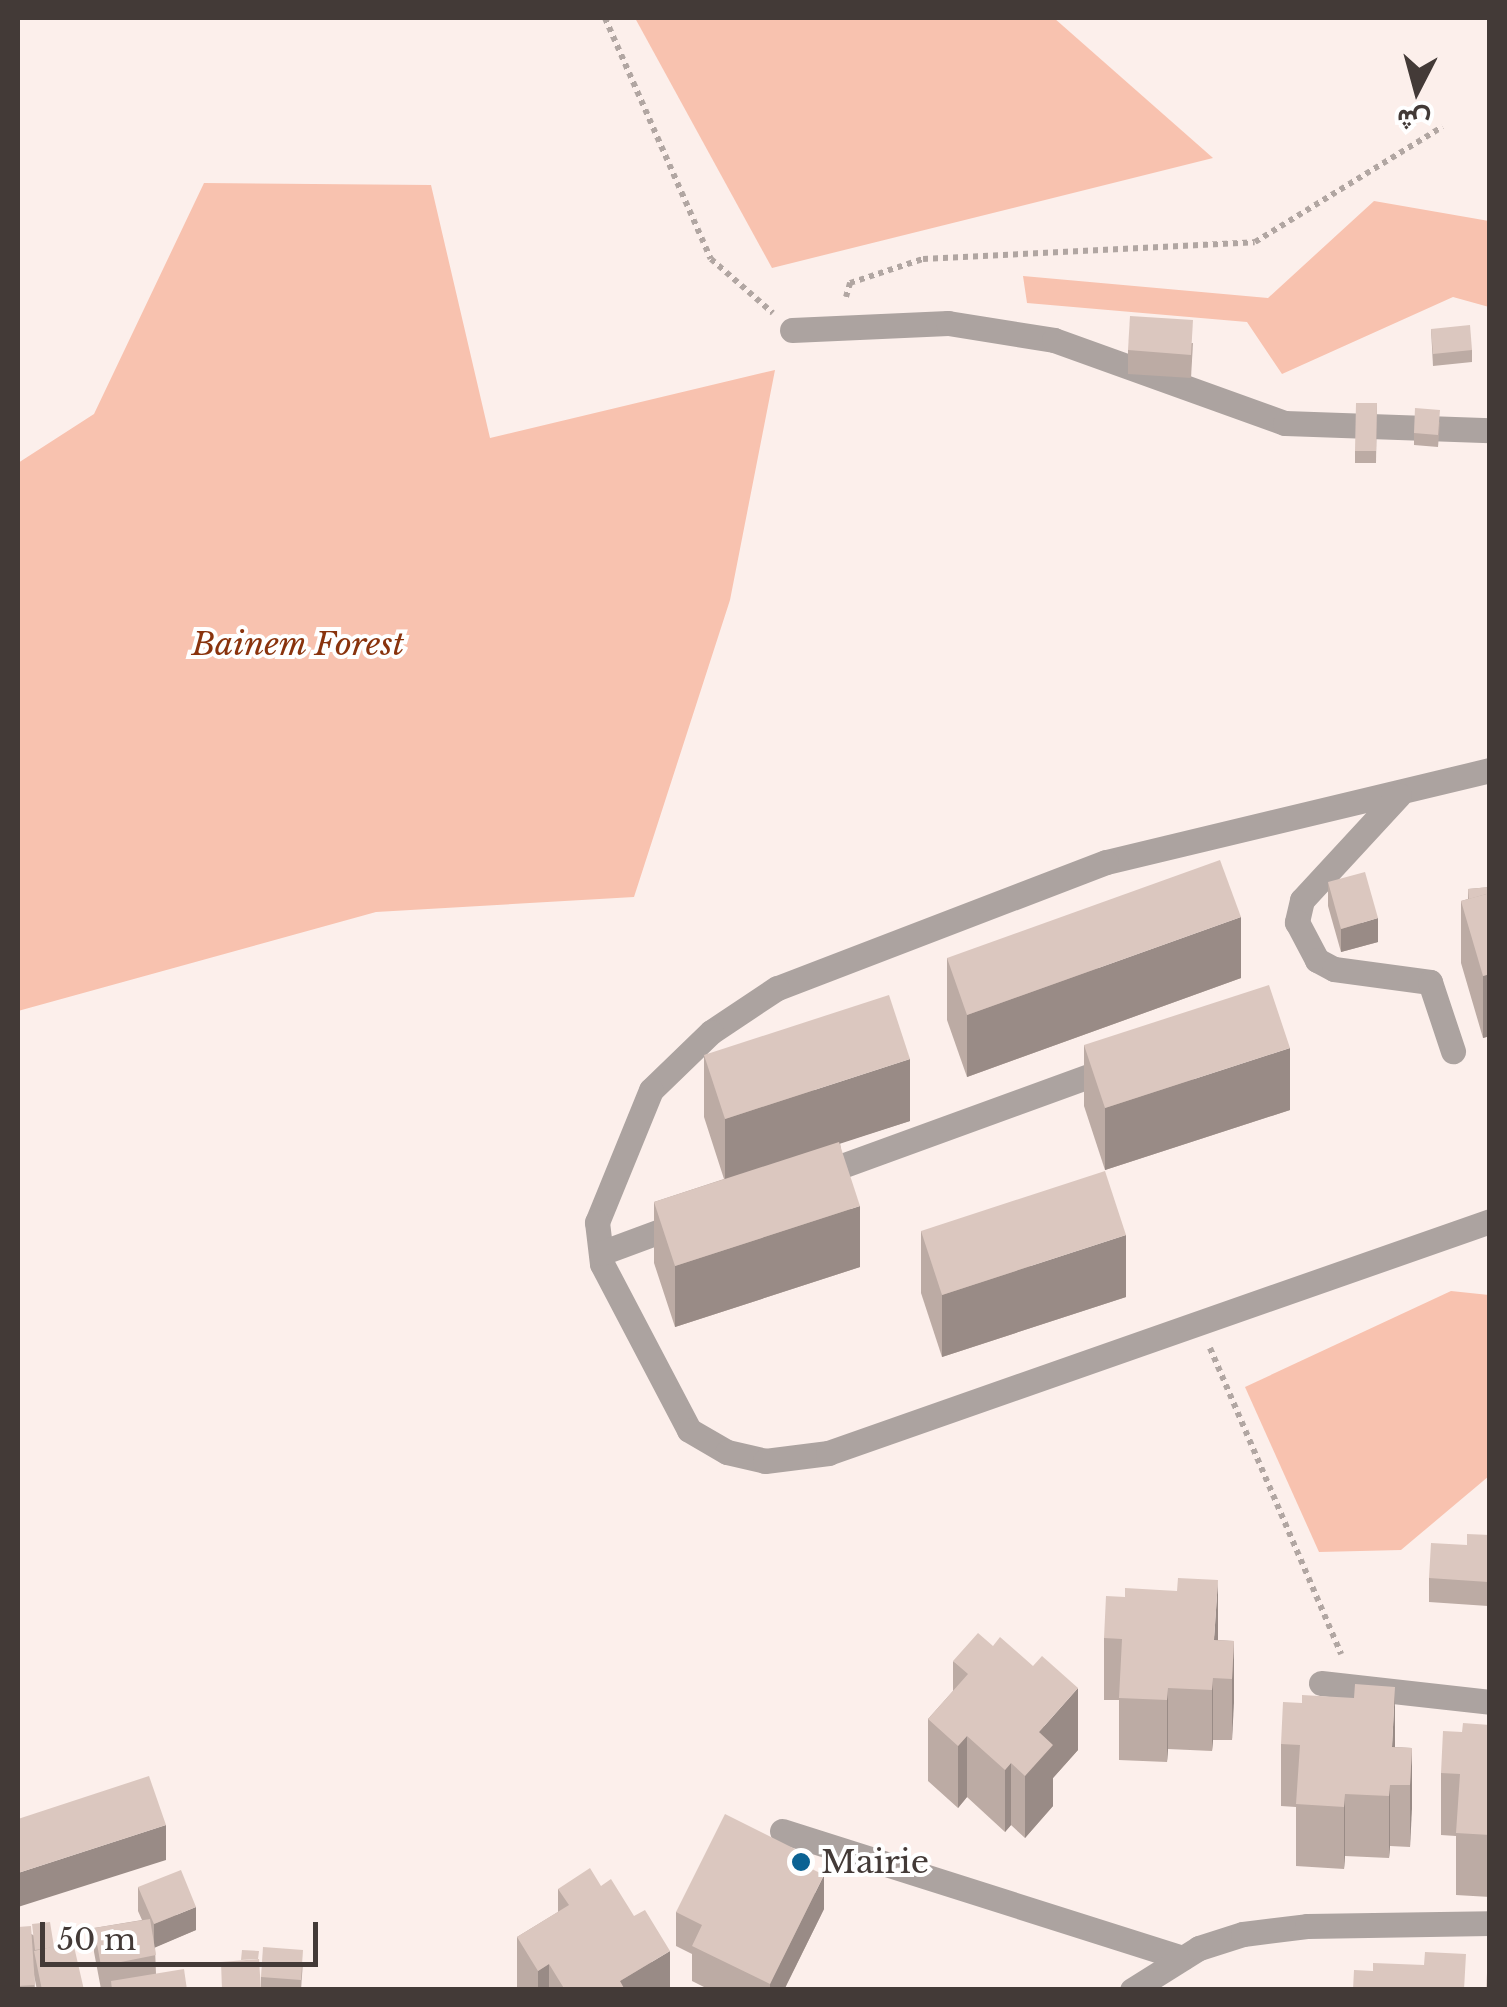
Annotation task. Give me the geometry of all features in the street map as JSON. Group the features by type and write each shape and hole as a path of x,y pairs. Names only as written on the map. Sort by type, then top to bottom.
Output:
{"street":[{"path":"792,330 948,324 1054,340 1285,423 1490,430"},
{"path":"1490,770 1399,795 1106,862 777,988 711,1032 651,1090 597,1222 601,1253 689,1430 727,1452 765,1461 828,1453 1490,1222"},
{"path":"1399,795 1309,892 1298,922 1317,960 1334,969 1430,982 1453,1052"},
{"path":"789,1185 1146,1055"},
{"path":"601,1253 714,1212"},
{"path":"1321,1684 1490,1702"},
{"path":"782,1831 1182,1958"},
{"path":"1132,1990 1182,1958 1243,1934 1306,1926 1490,1922"}],"path":[{"path":"605,18 711,259 792,330"},
{"path":"838,328 850,283 923,259 1255,242 1442,127"},
{"path":"1200,1324 1355,1687"}],"green space":[{"path":"635,18 1054,18 1213,158 772,268"},
{"name":"Bainem Forest","path":"204,183 431,185 490,438 775,370 730,600 634,897 376,912 18,1011 18,463 94,414"},
{"path":"1374,201 1489,221 1489,307 1453,297 1282,374 1247,322 1027,303 1023,276 1268,298"},
{"path":"1451,1291 1489,1295 1489,1476 1401,1550 1319,1552 1245,1387"}],"building":[{"path":"1130,316 1193,320 1191,355 1128,350"},
{"path":"1470,325 1472,350 1433,354 1431,329"},
{"path":"1356,403 1377,403 1376,451 1355,451"},
{"path":"1415,408 1440,410 1438,435 1414,433"},
{"path":"1220,860 1241,917 967,1015 947,958"},
{"path":"1365,872 1378,918 1341,929 1328,882"},
{"path":"1490,887 1490,893 1469,899 1468,889"},
{"path":"1490,893 1490,974 1483,976 1461,901"},
{"path":"1269,985 1290,1048 1105,1108 1084,1045"},
{"path":"889,995 910,1059 725,1119 704,1055"},
{"path":"839,1142 860,1206 675,1266 654,1202"},
{"path":"1105,1171 1126,1235 942,1295 921,1231"},
{"path":"1467,1534 1490,1535 1488,1582 1429,1578 1431,1543 1467,1545"},
{"path":"1178,1578 1218,1580 1214,1640 1234,1641 1232,1679 1213,1678 1212,1690 1168,1688 1167,1700 1119,1698 1122,1639 1104,1638 1106,1596 1125,1597 1125,1588 1177,1591"},
{"path":"978,1633 993,1646 1000,1637 1033,1666 1042,1656 1078,1688 1039,1732 1053,1745 1025,1776 1011,1763 1005,1770 967,1736 958,1746 928,1719 968,1674 953,1661"},
{"path":"1355,1684 1395,1687 1392,1747 1412,1748 1410,1785 1390,1785 1389,1796 1345,1794 1344,1807 1296,1804 1300,1745 1281,1744 1283,1702 1302,1703 1302,1695 1354,1698"},
{"path":"1463,1723 1490,1725 1490,1835 1456,1833 1460,1774 1441,1773 1443,1731 1462,1732"},
{"path":"149,1776 166,1825 18,1873 18,1819"},
{"path":"725,1814 797,1850 792,1859 824,1875 770,1984 692,1946 702,1925 676,1912"},
{"path":"590,1868 601,1886 611,1879 634,1916 645,1910 670,1951 620,1981 625,1990 565,1990 549,1964 538,1971 517,1937 569,1905 558,1889"},
{"path":"181,1870 196,1907 154,1924 138,1887"},
{"path":"150,1919 156,1955 101,1966 94,1928"},
{"path":"50,1922 54,1947 35,1950 32,1924"},
{"path":"31,1926 35,1985 18,1986 18,1927"},
{"path":"73,1942 84,1990 42,1990 34,1951"},
{"path":"263,1947 303,1950 301,1980 261,1977"},
{"path":"242,1950 259,1951 258,1959 241,1960"},
{"path":"1425,1952 1466,1954 1464,1990 1353,1990 1354,1970 1373,1971 1373,1963 1424,1965"},
{"path":"1488,1956 1490,1990 1486,1990"},
{"path":"259,1959 261,1990 222,1990 221,1962"},
{"path":"184,1969 187,1990 112,1990 111,1981"}],"place":[{"name":"Mairie","path":"801,1862"}]}
